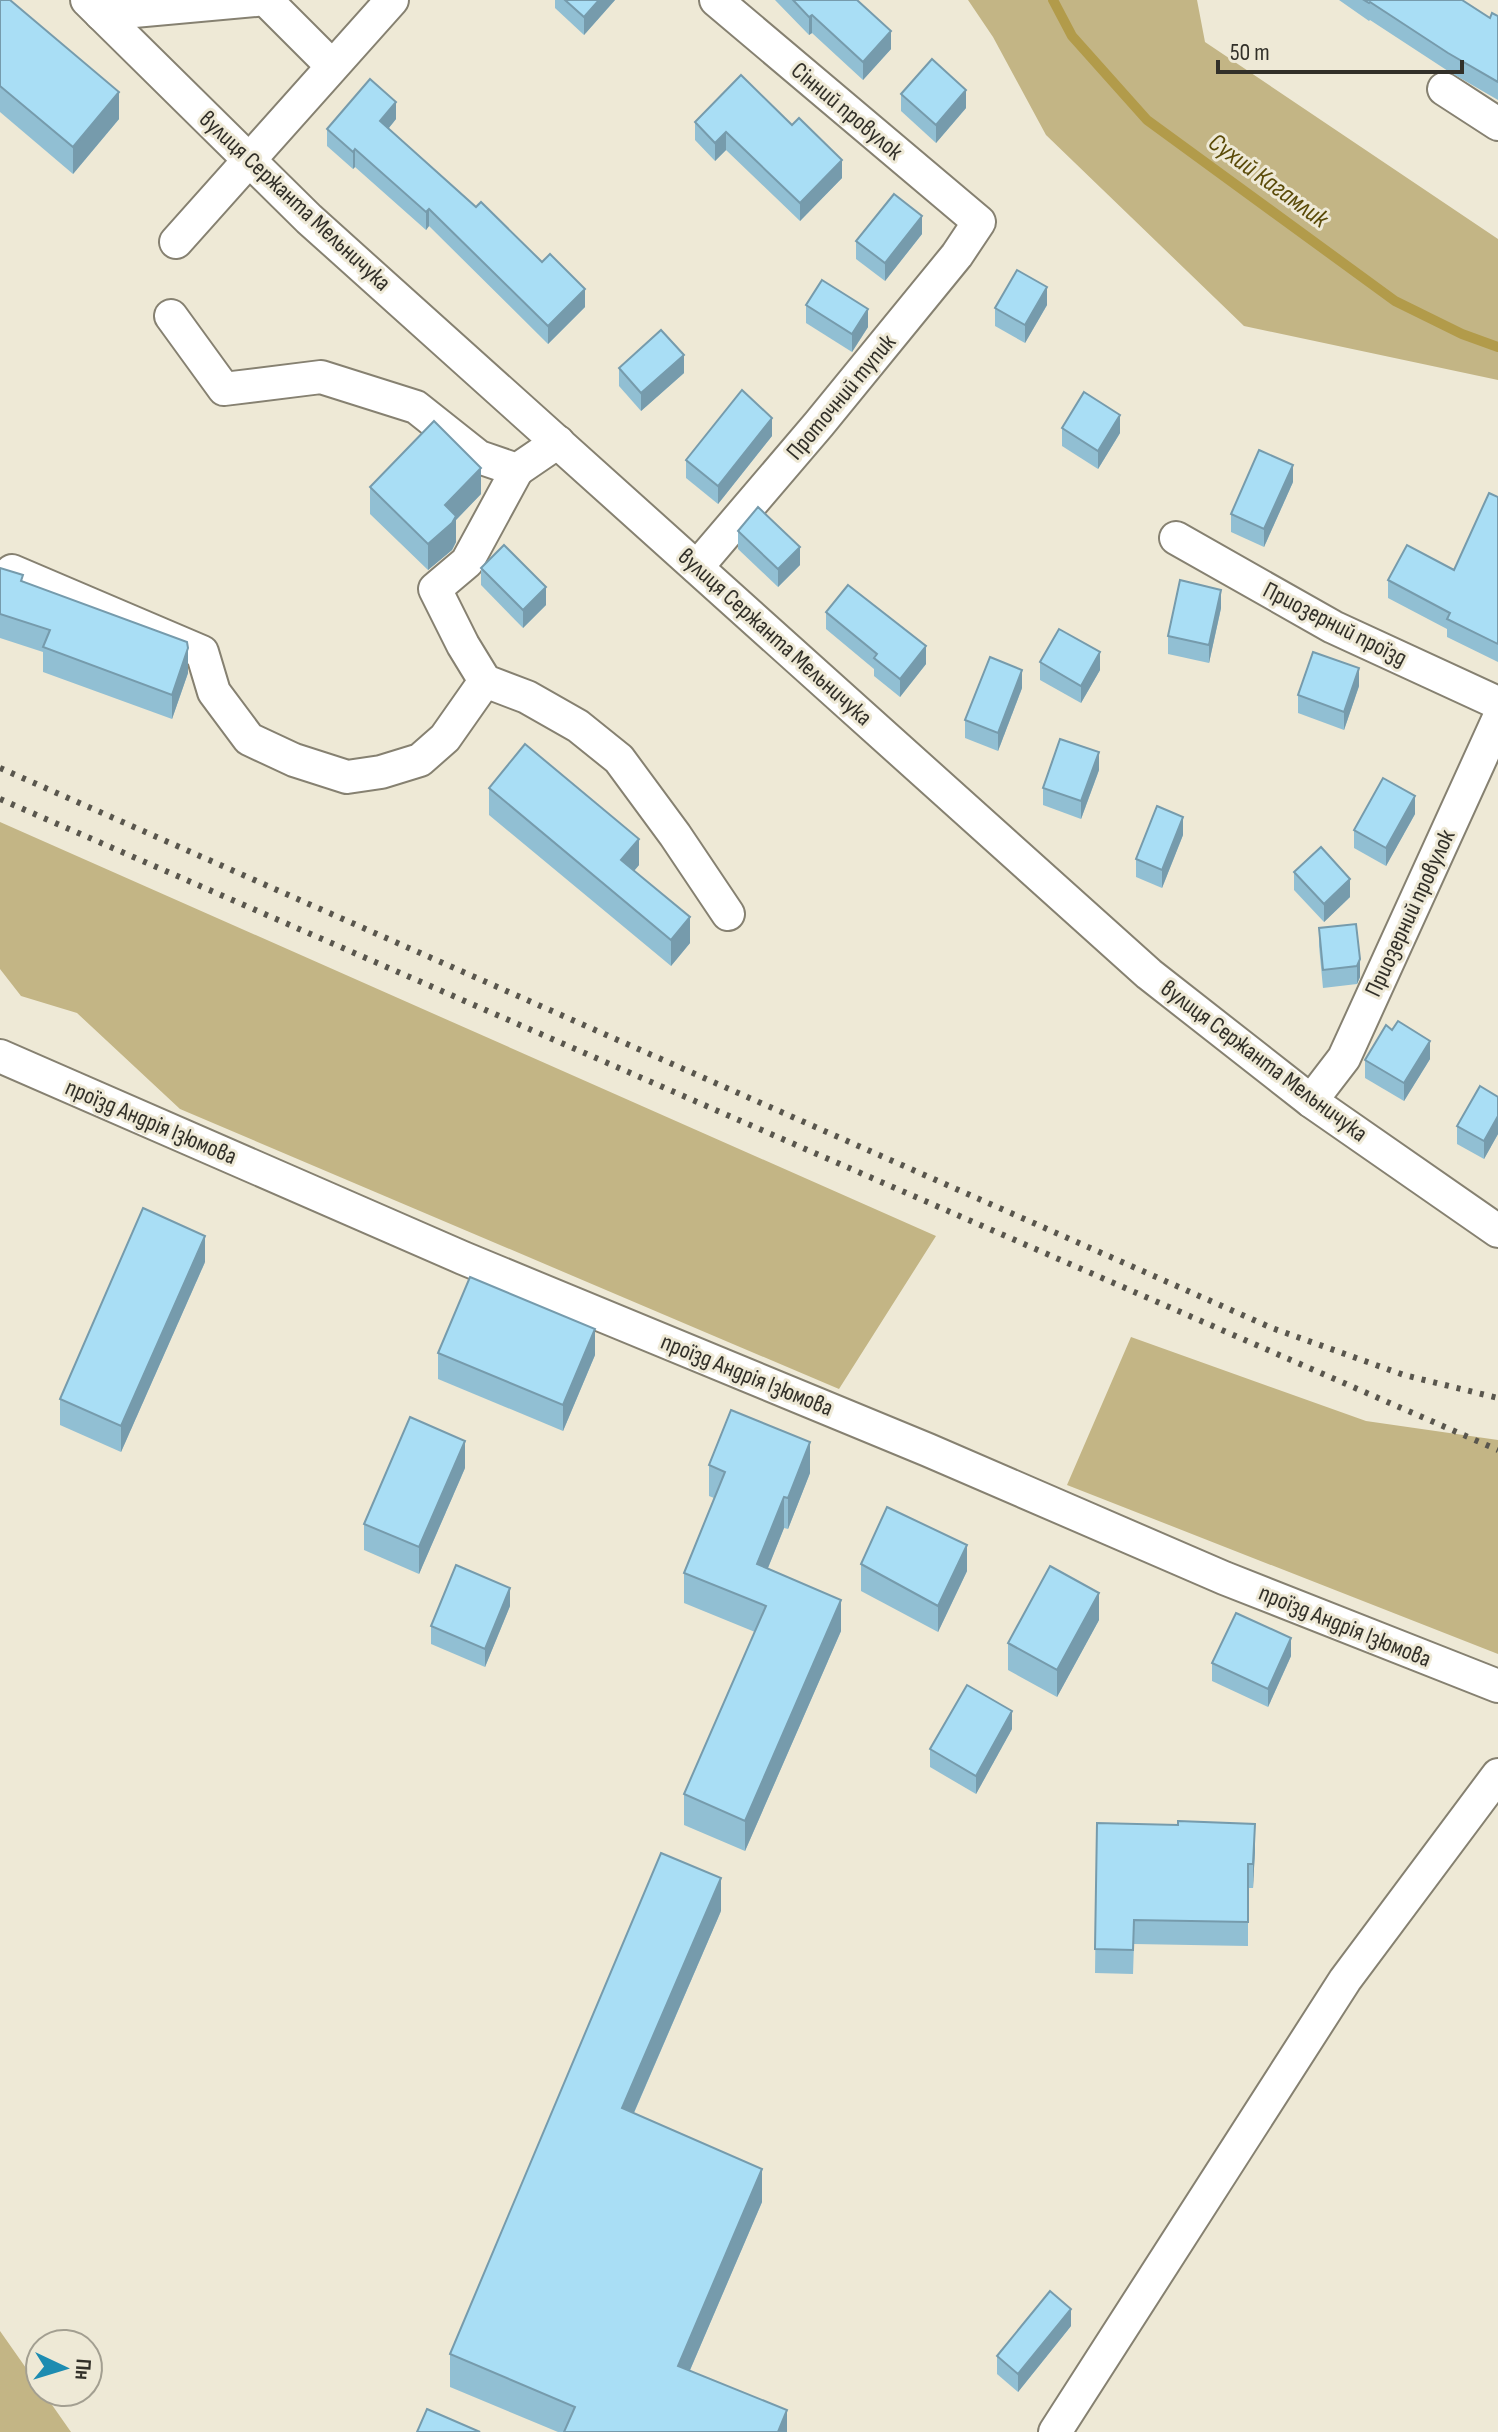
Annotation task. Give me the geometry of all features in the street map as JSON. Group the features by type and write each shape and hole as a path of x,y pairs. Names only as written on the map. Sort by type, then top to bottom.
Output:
{"street":[{"path":"94,7 256,0"},
{"path":"266,0 332,66"},
{"path":"176,242 392,0"},
{"name":"Сінний провулок","path":"716,0 979,222"},
{"name":"вулиця Сержанта Мельничука","path":"94,7 309,219 1149,974 1311,1101 1498,1231"},
{"path":"1444,89 1498,124"},
{"name":"Проточний тупик","path":"697,567 819,424 957,255 979,222"},
{"path":"171,316 224,389 321,377 416,407 479,457 517,470"},
{"path":"558,442 517,470 467,562 435,589 485,681 527,697 578,726 619,759 728,914"},
{"name":"Приозерний проїзд","path":"1176,538 1333,627 1498,703"},
{"path":"12,571 202,652 214,692 249,739 294,760 347,777 381,772 420,760 445,738 485,681"},
{"name":"Приозерний провулок","path":"1311,1101 1344,1058 1498,720"},
{"name":"проїзд Андрія Ізюмова","path":"0,1056 463,1258 928,1450 1224,1578 1498,1686"},
{"path":"1055,2432 1345,1980 1498,1775"}],"shaded area":[{"path":"968,0 1197,0 1205,42 1498,239 1498,380 1244,326 1046,135 993,37"},
{"path":"0,822 936,1236 839,1389 180,1109 77,1013 21,996 0,969"},
{"path":"1131,1337 1366,1421 1498,1440 1498,1654 1067,1485"},
{"path":"0,2331 24,2365 24,2408 54,2408 71,2432 0,2432"}],"building":[{"path":"0,0 10,0 119,92 73,147 0,86"},
{"path":"565,0 599,0 584,17"},
{"path":"793,0 857,0 891,31 863,62"},
{"path":"1364,0 1462,0 1490,18 1492,13 1498,16 1498,82 1370,2"},
{"path":"932,59 966,90 936,125 901,94"},
{"path":"741,75 792,125 799,118 842,160 800,203 726,132 715,143 695,122"},
{"path":"370,79 396,102 380,121 476,207 481,202 542,262 550,254 585,289 548,326 429,209 426,212 355,149 353,152 327,129"},
{"path":"894,194 922,216 885,263 856,241"},
{"path":"1017,270 1047,287 1025,325 995,308"},
{"path":"822,280 868,309 852,334 806,305"},
{"path":"661,330 684,355 641,393 619,368"},
{"path":"742,390 772,418 718,486 686,460"},
{"path":"1084,392 1120,415 1098,451 1062,428"},
{"path":"434,421 481,468 445,505 456,516 428,544 370,487"},
{"path":"1259,450 1293,465 1264,529 1231,514"},
{"path":"1489,493 1498,497 1498,644 1447,619 1450,613 1388,580 1407,545 1454,570"},
{"path":"758,507 800,547 778,569 738,531"},
{"path":"504,545 546,587 523,610 481,568"},
{"path":"0,568 23,575 21,581 187,642 188,648 172,695 43,647 50,630 0,614"},
{"path":"1180,580 1221,590 1209,645 1168,636"},
{"path":"848,585 926,646 900,679 874,658 877,654 826,612"},
{"path":"1059,629 1100,652 1081,686 1040,662"},
{"path":"1313,652 1359,668 1344,712 1298,695"},
{"path":"990,657 1022,670 998,733 965,720"},
{"path":"1060,739 1099,752 1081,801 1043,788"},
{"path":"525,744 639,839 621,860 690,917 671,940 489,788"},
{"path":"1383,778 1415,796 1386,848 1354,830"},
{"path":"1157,806 1183,817 1162,870 1136,859"},
{"path":"1321,847 1350,879 1324,904 1294,872"},
{"path":"1356,924 1360,959 1357,966 1323,970 1319,928"},
{"path":"1398,1021 1430,1041 1404,1083 1365,1060 1386,1025 1392,1030"},
{"path":"1480,1086 1498,1097 1498,1116 1484,1141 1457,1126"},
{"path":"143,1208 205,1236 121,1426 60,1399"},
{"path":"470,1277 595,1329 563,1405 438,1353"},
{"path":"731,1410 810,1442 757,1564 841,1600 745,1821 684,1794 766,1606 684,1573 725,1472 709,1465"},
{"path":"410,1417 465,1441 419,1547 364,1524"},
{"path":"887,1507 967,1545 938,1606 861,1564"},
{"path":"456,1565 510,1588 485,1649 431,1626"},
{"path":"1050,1566 1099,1593 1057,1670 1008,1643"},
{"path":"1236,1613 1291,1638 1268,1689 1212,1663"},
{"path":"967,1685 1012,1711 976,1776 930,1749"},
{"path":"1178,1821 1255,1824 1253,1864 1248,1864 1248,1922 1134,1920 1133,1950 1095,1949 1097,1823 1178,1825"},
{"path":"661,1853 721,1878 622,2108 762,2169 678,2366 787,2410 778,2432 564,2432 575,2407 450,2354"},
{"path":"1050,2291 1071,2309 1018,2374 997,2356"},
{"path":"427,2409 480,2432 417,2432"}],"waterway":[{"name":"Сухий Кагамлик","path":"1053,0 1072,36 1147,120 1395,301 1462,334 1498,347"}],"railway":[{"path":"0,768 1272,1328 1404,1375 1498,1398"},
{"path":"0,799 1498,1450"}]}
